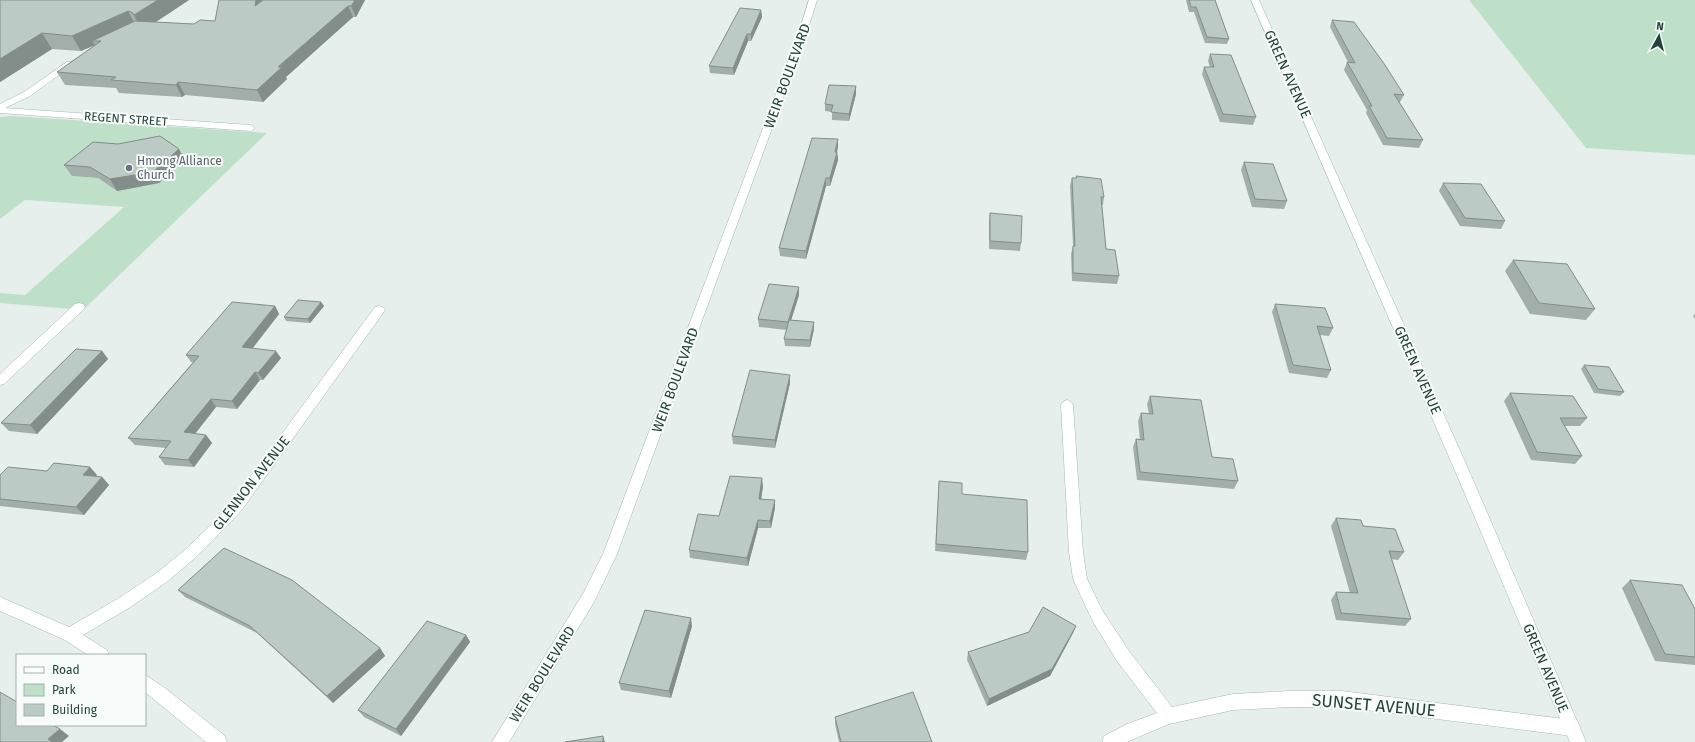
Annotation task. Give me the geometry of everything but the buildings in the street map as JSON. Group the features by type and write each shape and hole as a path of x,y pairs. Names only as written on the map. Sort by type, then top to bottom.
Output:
{"street":[{"name":"WEIR BOULEVARD","path":"500,742 589,597 610,554 797,50 813,0"},
{"name":"GREEN AVENUE","path":"1255,0 1463,473 1575,735"},
{"path":"0,108 27,94 77,59"},
{"name":"REGENT STREET","path":"0,108 251,128"},
{"path":"0,381 79,307"},
{"name":"GLENNON AVENUE","path":"70,635 130,599 175,568 211,535 236,507 379,310"},
{"path":"1067,406 1076,552 1080,579 1097,615 1123,656 1169,716"},
{"path":"0,604 70,635 99,654"},
{"path":"146,684 219,742"},
{"name":"SUNSET AVENUE","path":"1110,742 1133,730 1169,716 1233,702 1290,698 1342,699 1575,735"}],"green space":[{"path":"1469,0 1695,0 1695,155 1586,148"},
{"path":"12,116 267,133 83,310 0,303 0,293 25,295 124,207 25,200 0,219 0,117","holes":["185,160 159,183 117,191 98,178 72,176"]}],"place":[{"name":"Hmong Alliance Church","path":"129,168"}]}
